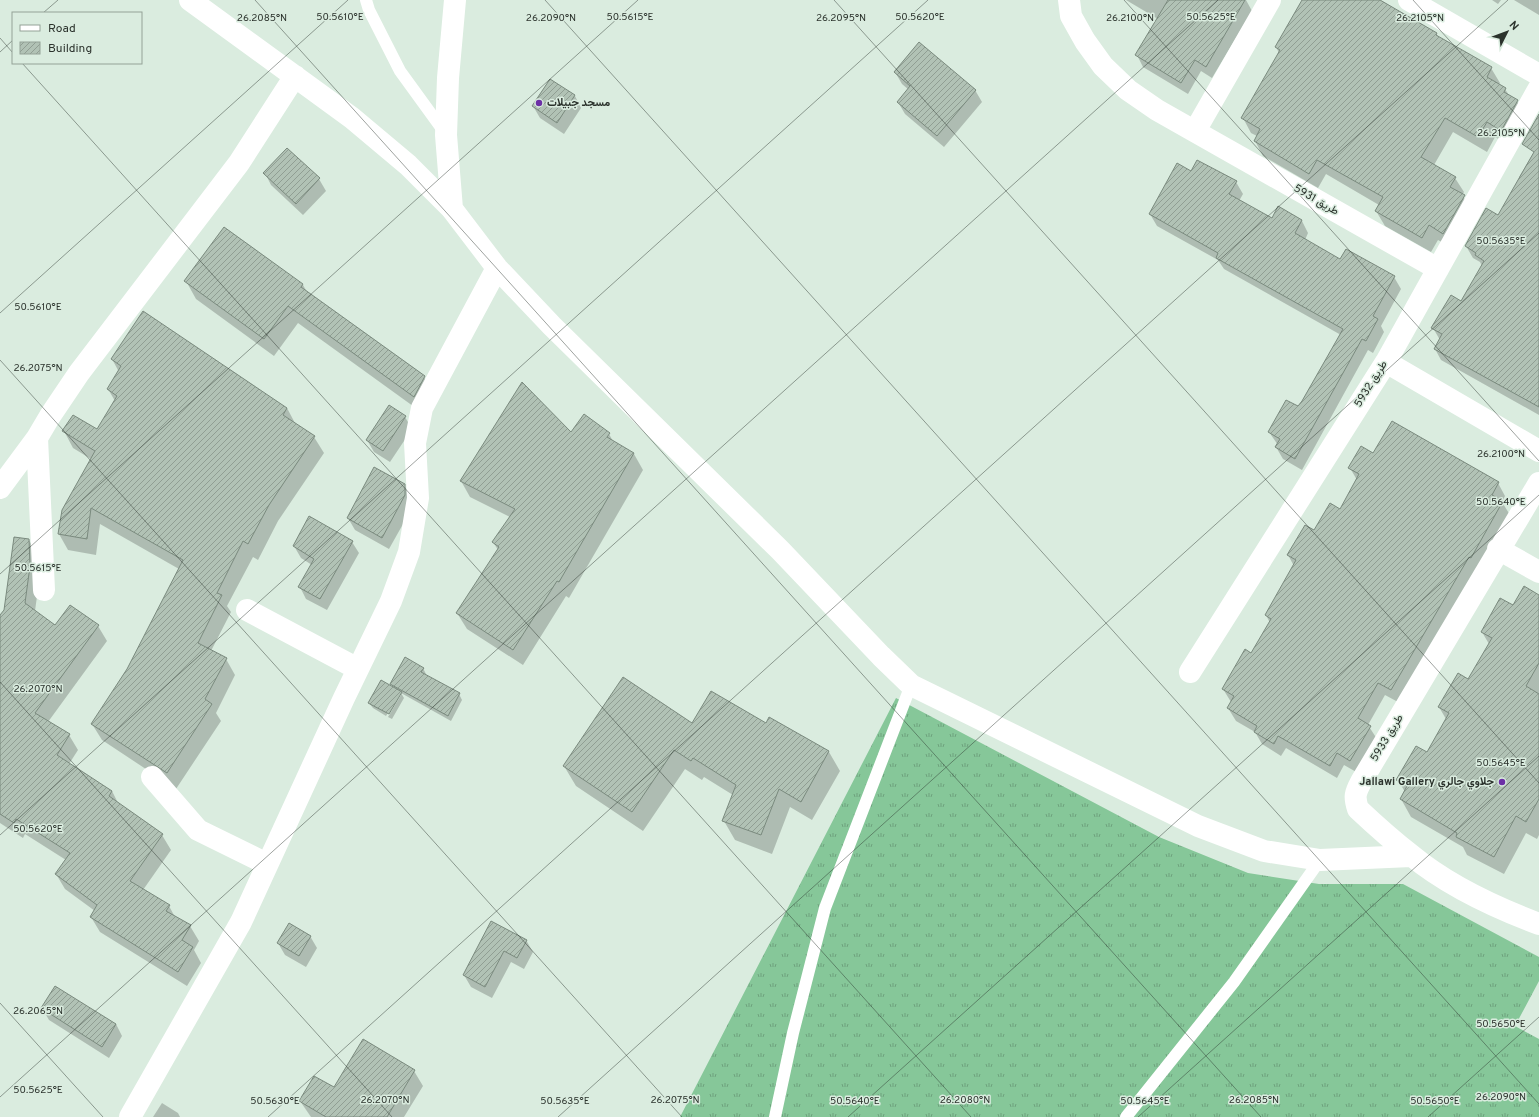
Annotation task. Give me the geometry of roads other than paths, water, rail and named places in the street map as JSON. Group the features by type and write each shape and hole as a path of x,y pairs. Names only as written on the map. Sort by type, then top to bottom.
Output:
{"street":[{"path":"190,0 352,118 408,165 452,209 496,268 552,326 780,550 881,656 911,685 1198,826 1264,851 1320,860 1412,856"},
{"path":"452,209 446,135 448,78 455,0"},
{"name":"طريق 5931","path":"1069,0 1071,16 1084,41 1103,66 1128,90 1157,110 1438,269"},
{"path":"1194,131 1270,0"},
{"path":"1409,0 1539,75"},
{"path":"0,488 38,438 50,416 79,373 239,163 295,76"},
{"name":"طريق 5932","path":"1190,672 1386,362 1539,88"},
{"path":"130,1117 241,922 391,601 409,552 418,498 415,443 422,408 496,268"},
{"path":"1386,362 1539,451"},
{"path":"38,438 44,590"},
{"name":"طريق 5933","path":"1539,483 1498,549 1356,791 1354,800 1358,809 1412,856 1453,883 1486,902 1539,924"},
{"path":"1498,549 1539,572"},
{"path":"247,610 358,669"},
{"path":"152,777 198,830 267,864"}],"lane":[{"path":"366,0 369,10 400,71 446,135"},
{"path":"775,1117 793,1033 825,908 911,685"},
{"path":"1126,1117 1234,982 1320,860"}],"place":[{"name":"مسجد جبيلات","path":"539,103"},
{"name":"Jallawi Gallery جلاوي جالري","path":"1502,782"}]}
